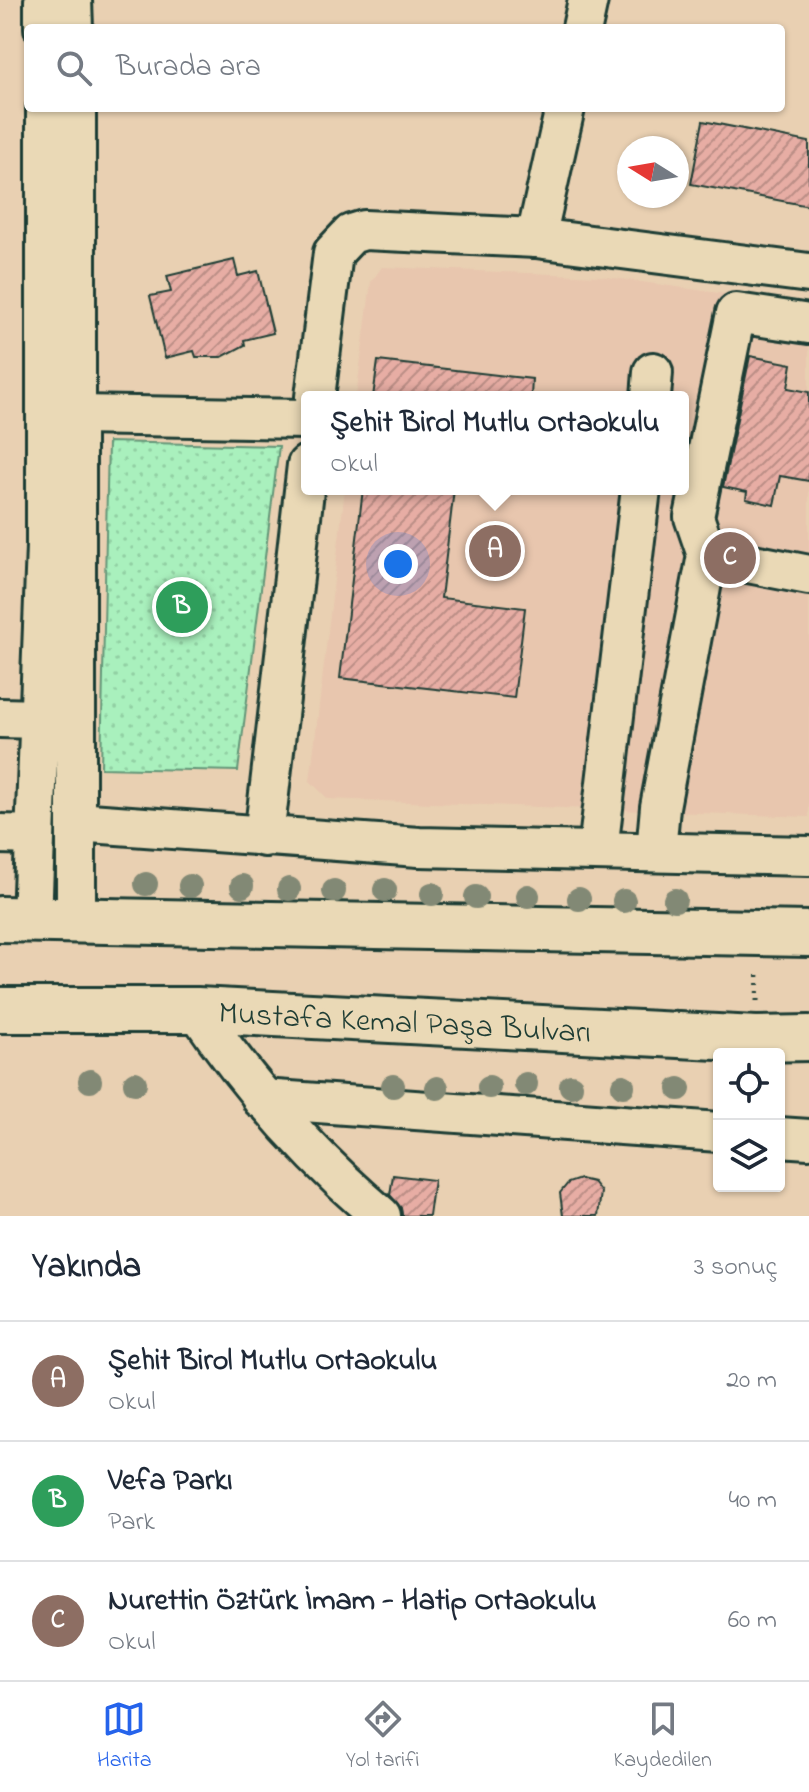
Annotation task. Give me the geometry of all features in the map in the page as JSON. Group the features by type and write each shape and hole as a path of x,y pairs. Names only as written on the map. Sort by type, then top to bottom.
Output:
{"main road":[{"path":"16,919 809,934"},
{"name":"Mustafa Kemal Paşa Bulvarı","path":"0,1010 197,1010 756,1039 809,1038"}],"street":[{"path":"44,0 44,24"},
{"path":"72,0 73,24"},
{"path":"583,24 588,0"},
{"path":"16,919 18,834 39,719 47,515 46,112"},
{"path":"76,112 76,922"},
{"path":"536,238 564,112"},
{"path":"316,391 333,253 351,234 364,230 536,238 809,273"},
{"path":"656,852 660,807 707,555 694,517 736,313 809,324"},
{"path":"78,415 301,419"},
{"path":"264,837 304,495"},
{"path":"598,850 640,495"},
{"path":"707,555 809,575"},
{"path":"0,718 39,719"},
{"path":"76,822 419,847 809,856"},
{"path":"197,1010 262,1099 302,1144 381,1216"},
{"path":"262,1099 713,1132"},
{"path":"785,1137 809,1139"}],"shaded area":[{"path":"382,267 600,276 809,306 809,817 328,799 310,781 344,495 689,495 689,391 357,391 371,282"}],"green space":[{"path":"108,442 279,446 238,771 101,768"}],"building":[{"path":"703,121 809,142 809,206 691,184"},
{"path":"234,260 238,276 258,271 273,333 244,340 245,345 222,357 196,357 194,351 165,358 150,296 171,292 167,276"},
{"path":"750,356 792,364 788,388 809,392 809,481 780,476 774,505 746,499 747,492 723,487"},
{"path":"378,361 532,379 531,391 374,391"},
{"path":"362,495 453,495 441,598 525,608 514,698 340,678"},
{"path":"393,1175 434,1180 429,1216 402,1216 401,1208 390,1195"},
{"path":"580,1179 593,1182 601,1192 598,1216 563,1216 560,1193 568,1183"}],"place":[{"name":"Şehit Birol Mutlu Ortaokulu","path":"495,551"},
{"name":"Nurettin Öztürk İmam - Hatip Ortaokulu","path":"730,558"},
{"name":"Vefa Parkı","path":"182,607"}]}
